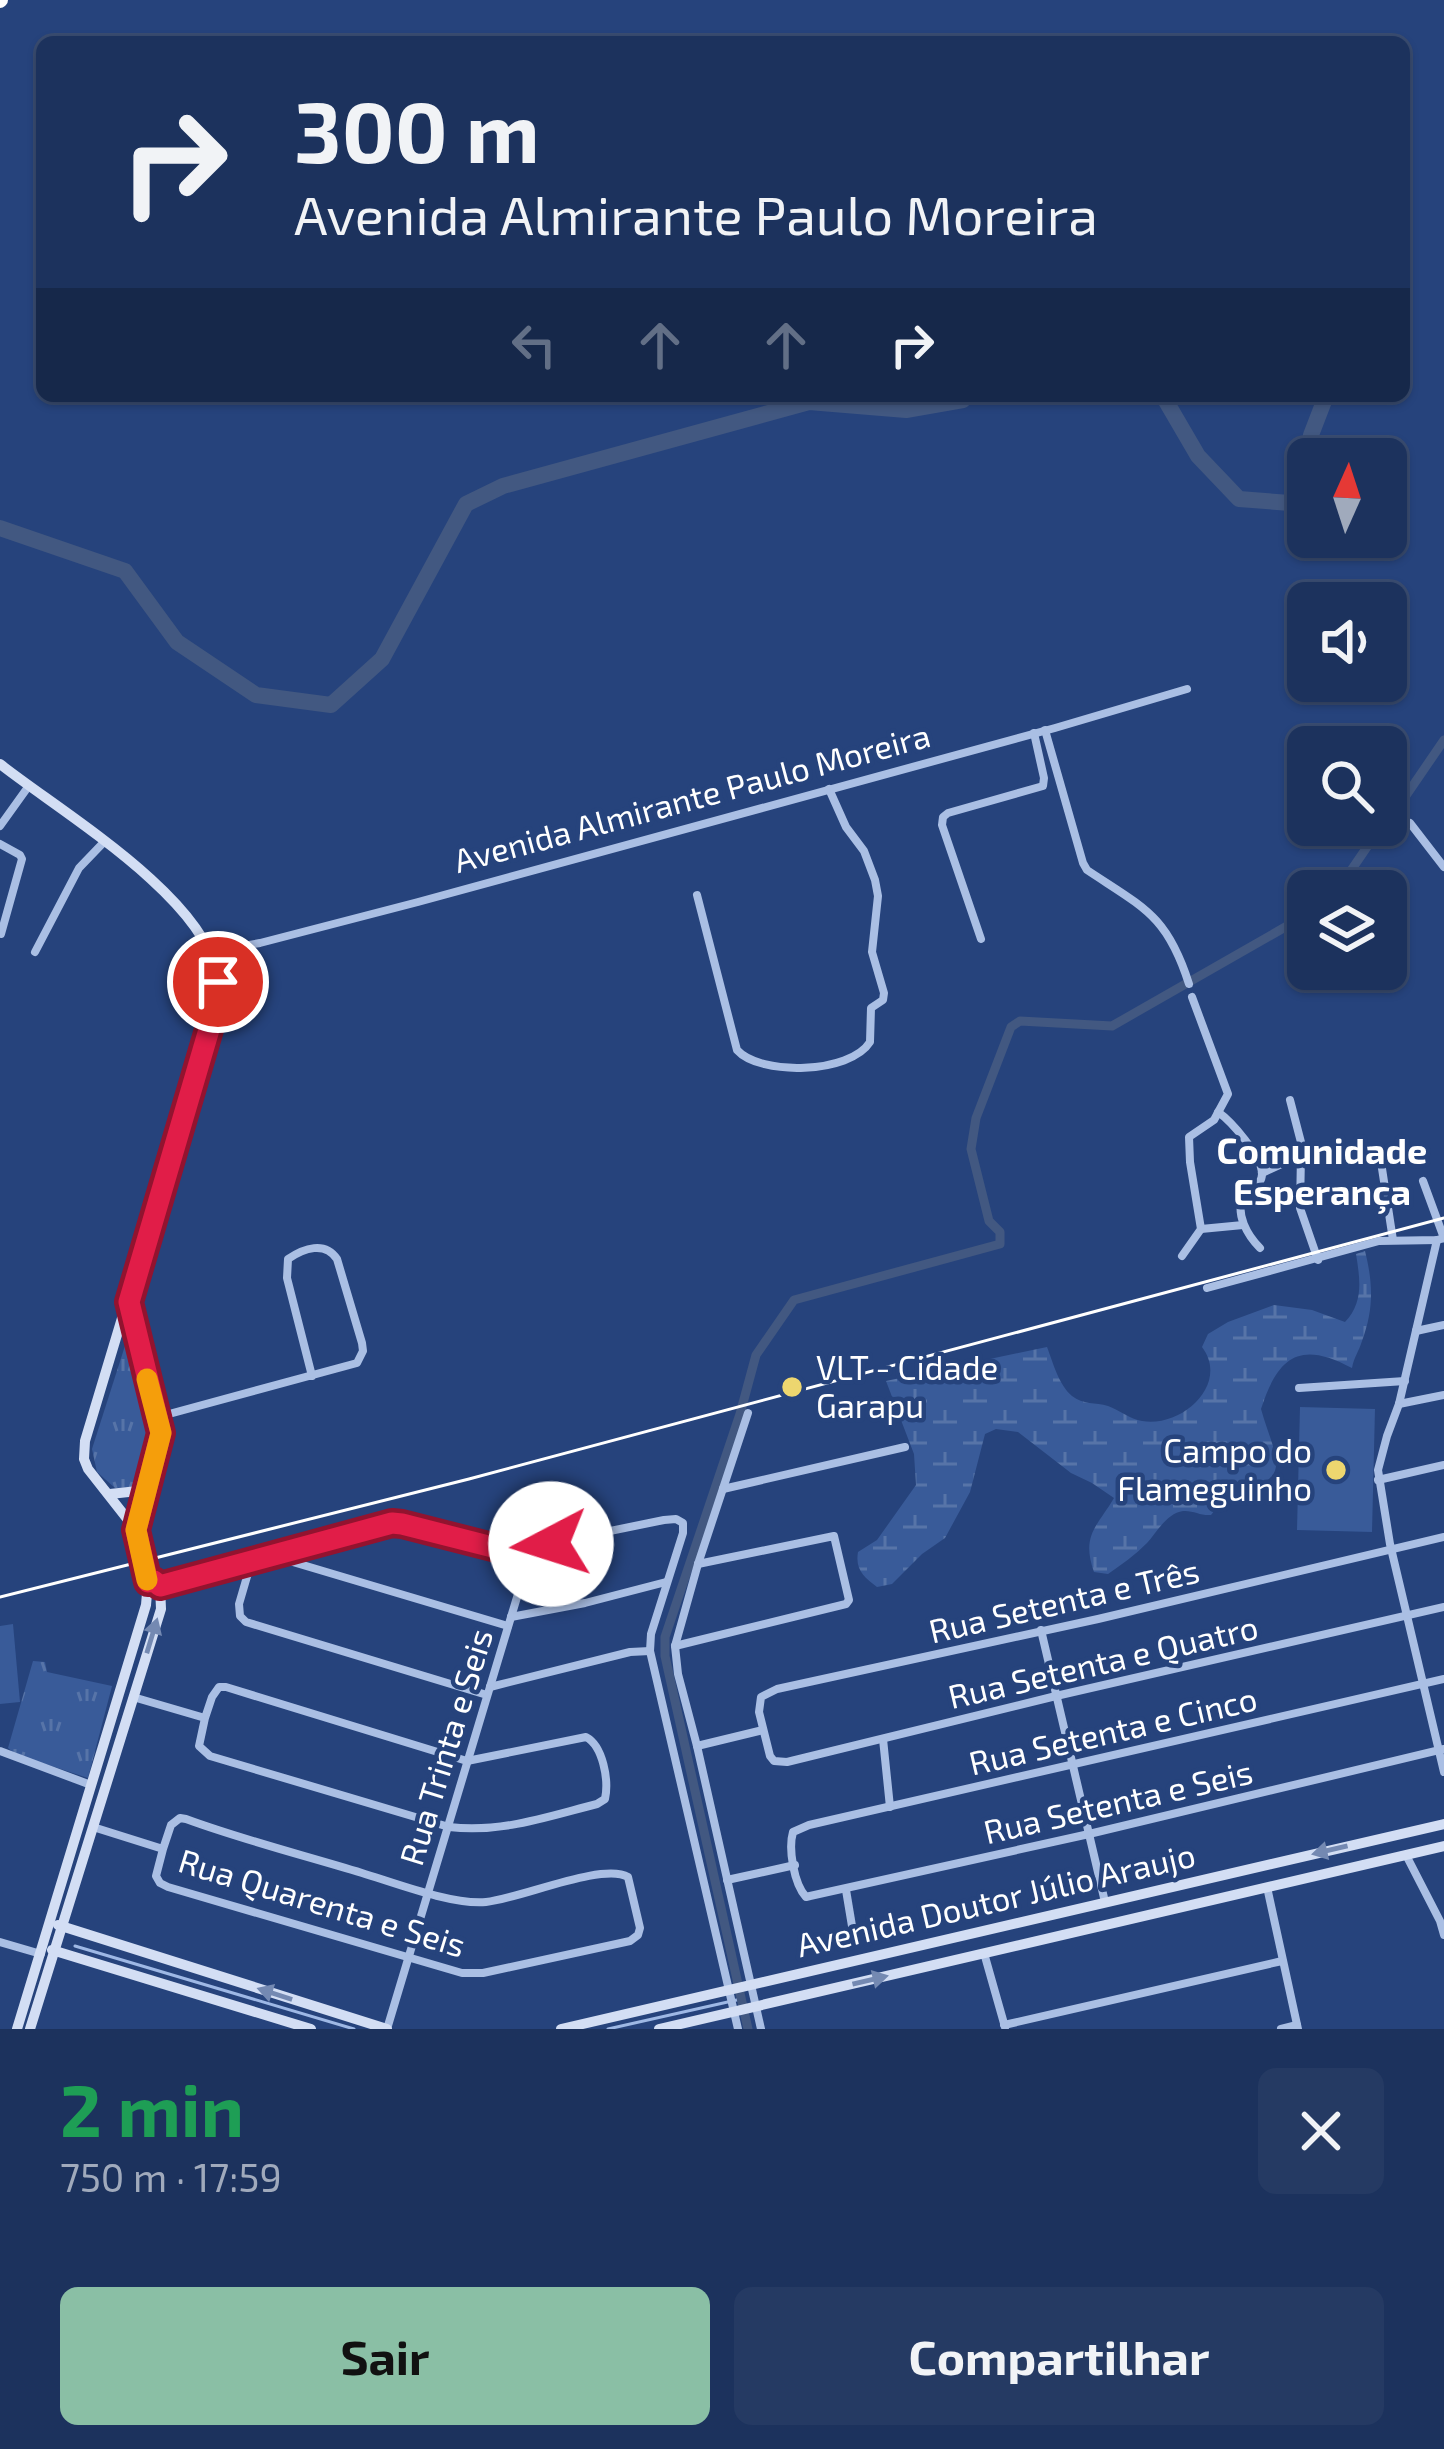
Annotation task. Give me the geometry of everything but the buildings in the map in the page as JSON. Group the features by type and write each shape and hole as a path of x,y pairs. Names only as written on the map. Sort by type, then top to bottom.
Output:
{"street":[{"name":"Avenida Almirante Paulo Moreira","path":"209,952 418,902 1187,689"},
{"path":"1045,730 1083,862 1154,915 1171,938 1189,984"},
{"path":"981,939 943,818 1042,787 1034,733"},
{"path":"0,764 104,842 179,907 209,952 218,982 213,1016 86,1441 88,1469 136,1530 161,1609 93,1827 17,2029"},
{"path":"0,826 28,787"},
{"path":"697,895 737,1050 755,1063 813,1067 856,1057 869,1042 871,1008 883,1000 884,993 872,952 878,896 871,865 846,827 830,789"},
{"path":"1410,823 1444,868"},
{"path":"35,952 79,868 104,842"},
{"path":"0,844 22,859 2,934"},
{"path":"1181,1256 1201,1229 1189,1137 1208,1125 1227,1098 1192,997"},
{"path":"1290,1100 1302,1146 1300,1208 1318,1260"},
{"path":"1218,1112 1253,1150 1262,1173"},
{"path":"1260,1248 1244,1225 1245,1195 1262,1173 1300,1155"},
{"path":"1381,1162 1394,1240"},
{"path":"1424,1181 1442,1238 1399,1404 1380,1457 1378,1480 1444,1772"},
{"path":"1201,1229 1244,1225"},
{"path":"1207,1288 1364,1245 1442,1238"},
{"path":"158,1417 312,1376 357,1363 363,1351 337,1259 322,1247 293,1255 286,1268 312,1376"},
{"path":"129,1302 161,1440 136,1530"},
{"path":"1416,1331 1444,1324"},
{"path":"1299,1388 1405,1381"},
{"path":"1399,1404 1444,1394"},
{"path":"748,1413 675,1646 760,2029"},
{"path":"722,1490 905,1447"},
{"path":"1378,1480 1444,1465"},
{"path":"110,1494 147,1490"},
{"path":"154,1584 275,1557 392,1523 530,1554 551,1544 681,1520 683,1534 651,1634 650,1651 738,2029"},
{"path":"675,1646 849,1600 835,1536 698,1564"},
{"name":"Rua Setenta e Três","path":"764,1730 760,1696 777,1689 1444,1538"},
{"name":"Rua Trinta e Seis","path":"387,2029 530,1554"},
{"path":"275,1557 509,1622"},
{"path":"251,1563 239,1604 246,1622 488,1691 650,1651"},
{"name":"Rua Trinta e Seis","path":"509,1622 666,1582"},
{"path":"57,1925 92,1786 154,1584"},
{"name":"Rua Setenta e Quatro","path":"764,1730 774,1760 794,1761 1444,1607"},
{"path":"1041,1630 1105,1903"},
{"name":"Rua Setenta e Cinco","path":"795,1865 790,1845 793,1832 809,1825 1444,1679"},
{"path":"226,1687 467,1761 586,1737 593,1739 599,1752 608,1790 597,1804 501,1828 449,1827 210,1756 199,1746 205,1718 214,1691 226,1687"},
{"path":"133,1696 205,1718"},
{"path":"112,1716 126,1720"},
{"path":"698,1746 764,1730"},
{"path":"883,1739 890,1807"},
{"name":"Rua Setenta e Seis","path":"795,1865 806,1897 846,1890 1442,1750"},
{"path":"0,1751 92,1786"},
{"path":"93,1827 163,1849 171,1825 186,1819 427,1892"},
{"name":"Avenida Doutor Júlio Araujo","path":"732,2000 750,1984 1444,1824"},
{"name":"Avenida Doutor Júlio Araujo","path":"560,2029 732,2000 756,2006 1444,1846"},
{"name":"Rua Quarenta e Seis","path":"163,1849 156,1876 168,1887 472,1974 630,1941 638,1935 639,1916 628,1877 621,1873 483,1902 427,1892"},
{"path":"1406,1855 1444,1935"},
{"path":"727,1880 795,1865"},
{"path":"1267,1887 1297,2027 1281,2029"},
{"path":"846,1890 852,1925"},
{"path":"57,1925 387,2029"},
{"path":"0,1942 46,1951 311,2029"},
{"path":"30,2029 46,1951"},
{"path":"984,1953 1005,2027 1282,1961"},
{"path":"658,2029 732,2000"}],"green space":[{"path":"1365,1251 1370,1307 1352,1368 1305,1355 1293,1358 1275,1376 1261,1409 1276,1465 1265,1482 1229,1492 1211,1515 1177,1512 1118,1567 1108,1574 1094,1572 1090,1540 1114,1498 1071,1473 1018,1432 996,1429 985,1434 970,1492 945,1538 892,1584 877,1587 861,1572 858,1552 877,1540 916,1485 914,1454 886,1381 1047,1347 1060,1380 1076,1399 1142,1421 1172,1418 1206,1389 1209,1361 1202,1347 1208,1334 1228,1322 1274,1305 1312,1310 1345,1322 1358,1298 1356,1254"},
{"path":"131,1327 159,1438 143,1487 115,1488 97,1472 92,1449"},
{"name":"Campo do Flameguinho","path":"1300,1407 1375,1409 1372,1532 1297,1530"},
{"path":"13,1624 20,1702 0,1704 0,1626"},
{"path":"33,1661 45,1662 47,1672 112,1686 88,1778 8,1748"}],"waterway":[{"path":"0,528 125,571 177,642 256,695 331,705 382,659 466,504 503,486 809,402"},
{"path":"809,402 906,410 952,402"},
{"path":"1166,402 1198,456 1239,499 1287,503"},
{"path":"1311,438 1324,402"},
{"path":"1407,794 1444,740"},
{"path":"1351,870 1368,846"},
{"path":"748,2029 665,1656 665,1637 756,1355 794,1300 1000,1244 1000,1232 989,1221 971,1149 976,1118 1011,1027 1020,1021 1112,1026 1287,926"},
{"path":"75,1946 354,2029"},
{"path":"608,2029 741,1999"}],"tram line":[{"path":"0,1597 469,1479 1444,1218"}],"slow traffic":[{"path":"147,1379 161,1440 136,1530 147,1580"}],"place":[{"name":"VLT - Cidade Garapu","path":"792,1387"},
{"name":"Campo do Flameguinho","path":"1336,1470"}],"district":[{"name":"Comunidade Esperança","path":"1322,1172"}],"route":[{"path":"218,982 213,1016 129,1302 161,1433 136,1530 148,1582 160,1586 382,1524 402,1524 516,1553 530,1554 551,1544"}]}
